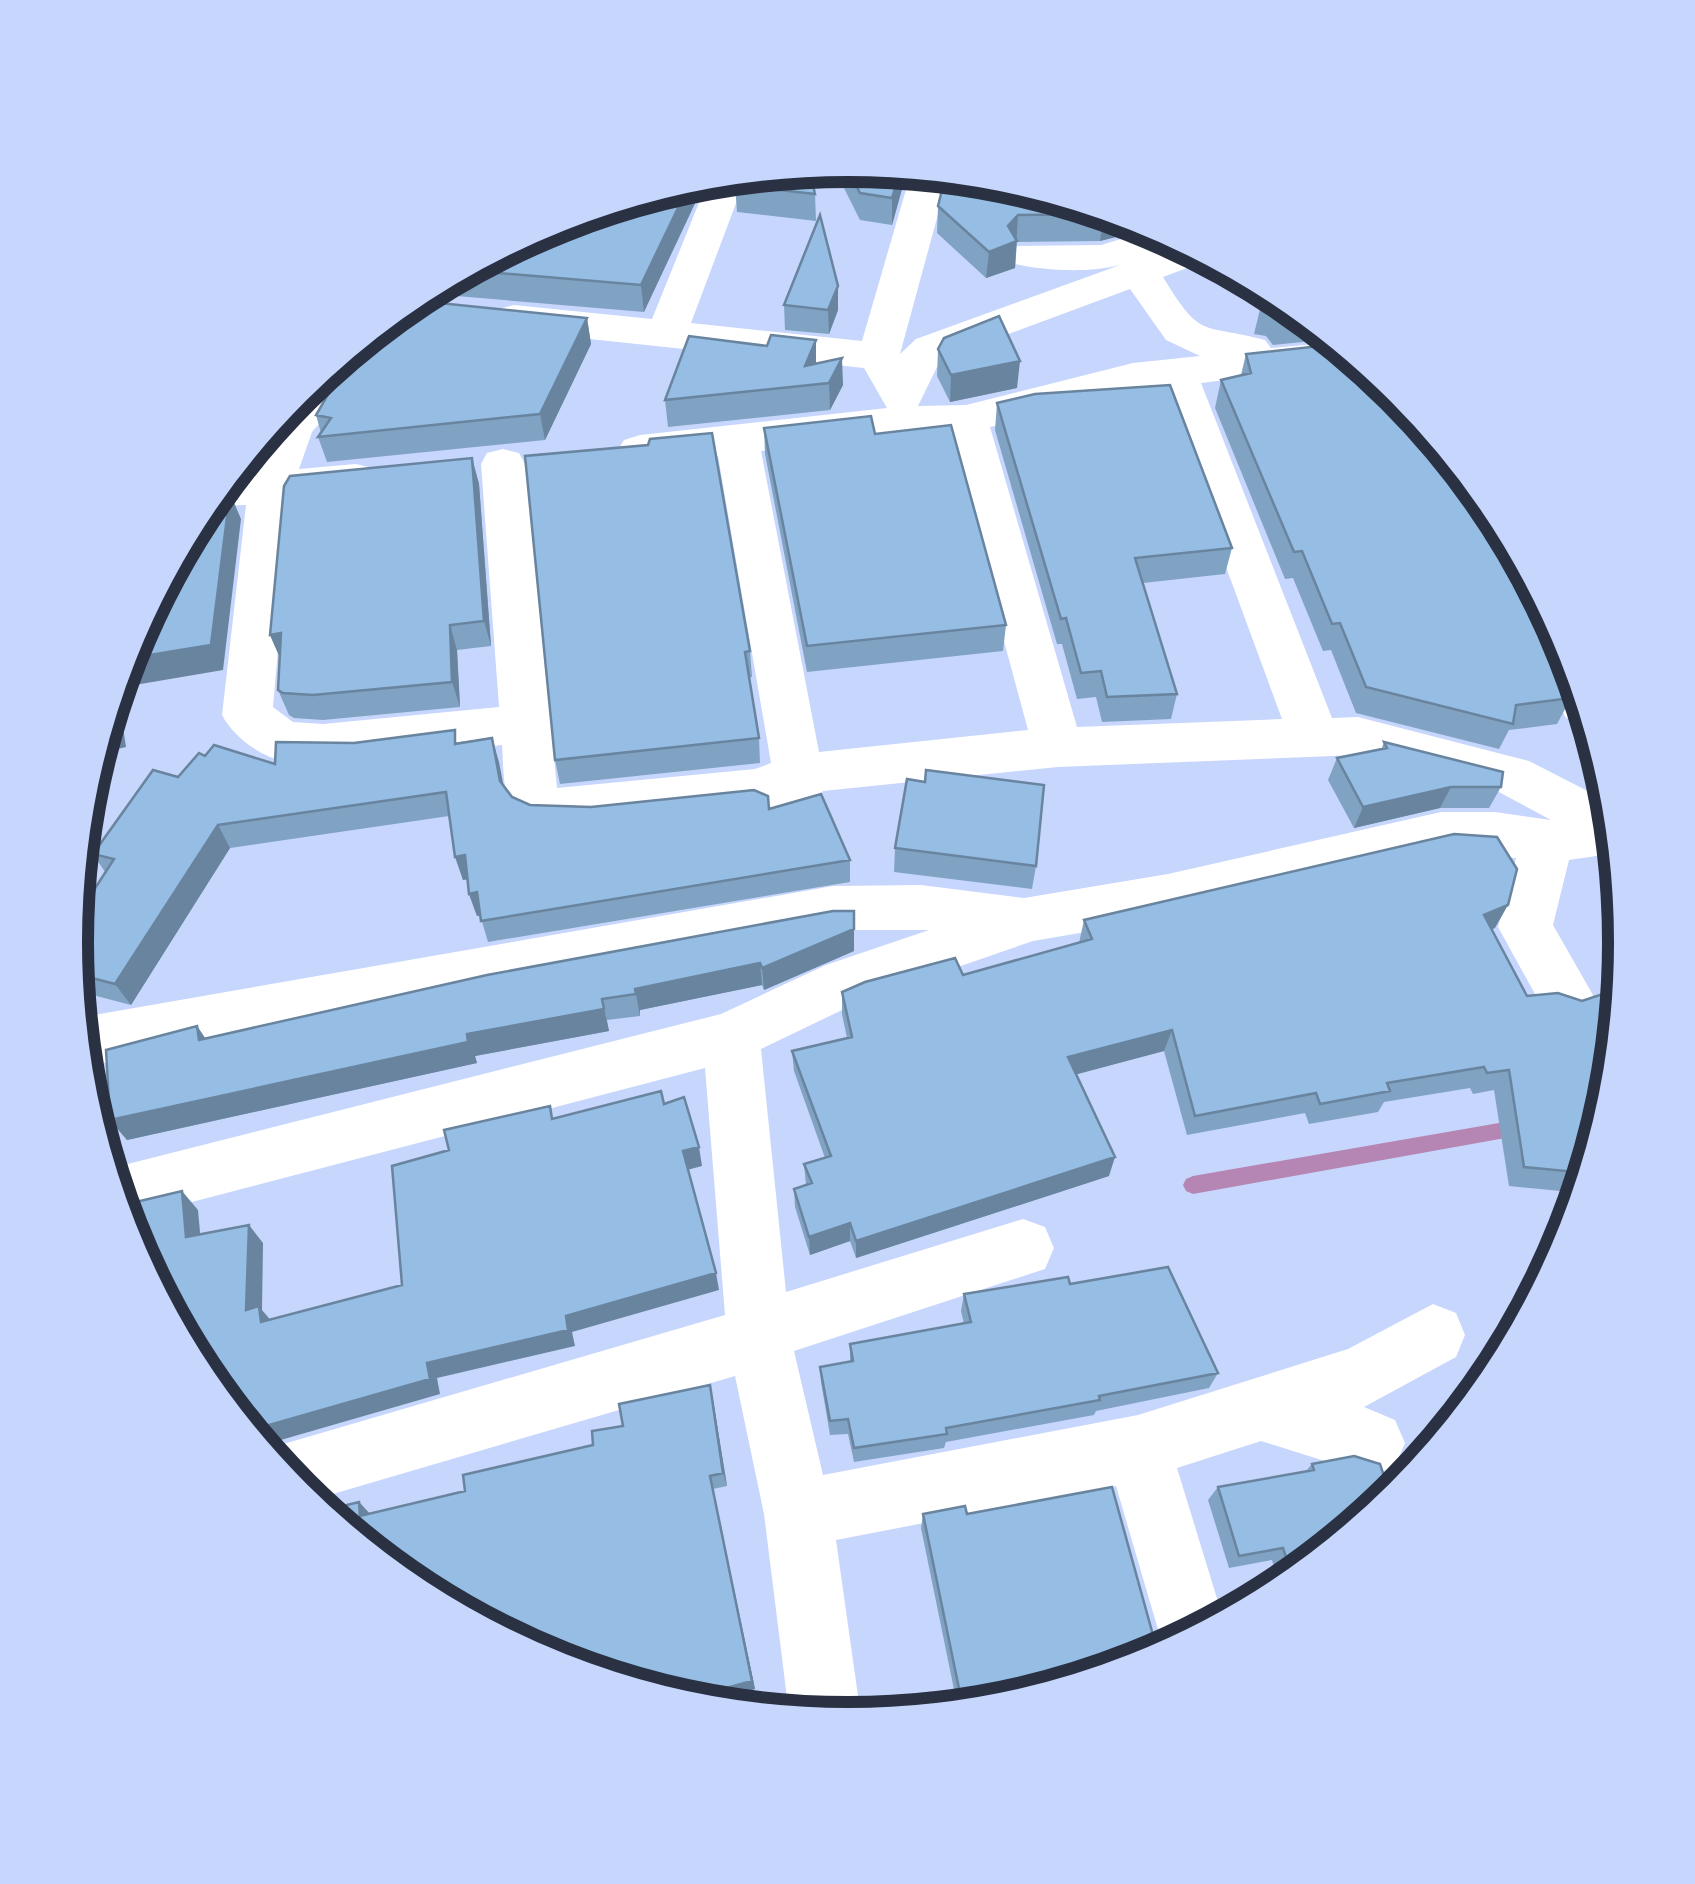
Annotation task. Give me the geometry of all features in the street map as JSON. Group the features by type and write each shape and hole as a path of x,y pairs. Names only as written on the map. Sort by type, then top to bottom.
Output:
{"street":[{"path":"907,410 879,356 926,187"},
{"path":"667,332 722,193"},
{"path":"1029,256 1104,256 1145,243"},
{"path":"907,410 921,355 931,348 1177,257"},
{"path":"1139,270 1175,330 1190,341 1223,349 1292,343"},
{"path":"477,315 879,356"},
{"path":"600,454 737,441 907,410 966,419 1133,378 1330,356"},
{"path":"1176,374 1314,737"},
{"path":"341,376 292,426 270,488 246,716 282,741 323,744 524,724"},
{"path":"966,419 1058,747"},
{"path":"646,830 748,814 798,790 737,441"},
{"path":"503,464 524,724 532,794 542,806 560,809 757,789 798,774 1058,747 1358,736 1511,774 1598,822"},
{"path":"236,492 406,474"},
{"path":"130,1190 731,1036 846,982 1033,918 1168,896 1441,834 1495,833 1548,842 1599,833"},
{"path":"1548,842 1525,927 1565,995"},
{"path":"94,1040 833,908 921,907 1033,918"},
{"path":"731,1036 758,1332 798,1514 822,1701"},
{"path":"302,1470 716,1352 758,1332 1023,1248"},
{"path":"798,1514 1138,1448 1362,1376 1434,1335"},
{"path":"1265,1410 1372,1444"},
{"path":"1138,1448 1190,1621"}],"building":[{"path":"855,182 897,184 892,198 860,193"},
{"path":"813,183 815,194 760,188"},
{"path":"942,189 1066,214 1018,215 1008,226 1017,241 989,252 938,206"},
{"path":"681,201 641,285 489,272 603,222"},
{"path":"820,215 838,286 828,310 784,305"},
{"path":"437,303 587,318 540,414 318,437 331,418 316,415 346,371"},
{"path":"999,316 1020,361 951,375 938,349 944,338"},
{"path":"771,335 816,340 805,366 842,358 829,383 665,400 689,336 767,346"},
{"path":"1319,346 1419,441 1491,539 1557,670 1567,698 1516,705 1513,724 1366,687 1340,623 1332,624 1302,551 1294,552 1221,380 1251,373 1246,354"},
{"path":"1170,385 1232,548 1135,558 1177,694 1107,697 1101,671 1081,673 1066,618 1061,619 997,403 1035,394"},
{"path":"871,416 875,434 951,425 1006,625 807,646 764,428"},
{"path":"712,433 750,651 745,652 759,738 555,760 525,456 648,445 650,439"},
{"path":"472,458 484,621 450,625 452,682 313,695 278,690 281,633 270,635 284,486 290,476"},
{"path":"229,502 211,645 143,656 189,562"},
{"path":"455,730 455,744 492,738 500,781 512,797 530,805 591,807 754,790 768,796 769,809 821,794 850,860 481,921 477,892 469,894 465,855 455,857 446,792 218,825 115,984 89,977 89,898 114,859 93,854 153,770 178,777 199,753 205,756 214,745 275,764 276,742 354,743"},
{"path":"1384,742 1503,772 1501,787 1451,787 1363,807 1337,758 1387,748"},
{"path":"926,770 1044,785 1036,866 895,848 907,779 925,782"},
{"path":"1454,834 1497,837 1517,869 1508,905 1484,915 1527,996 1558,993 1582,1001 1603,994 1606,989 1593,1090 1572,1172 1524,1167 1509,1070 1487,1073 1484,1067 1387,1083 1390,1091 1320,1104 1316,1093 1195,1116 1172,1030 1068,1057 1115,1157 856,1241 850,1223 809,1237 794,1189 812,1183 804,1164 831,1156 792,1051 852,1037 842,992 955,958 963,975 1092,939 1084,920"},
{"path":"833,911 854,911 854,929 762,968 760,963 635,989 636,994 602,999 604,1009 467,1034 468,1042 110,1120 106,1050 197,1026 199,1040 487,975"},
{"path":"661,1091 664,1104 684,1097 699,1147 683,1151 716,1273 566,1316 568,1330 427,1363 430,1379 263,1427 189,1322 134,1202 182,1191 186,1237 249,1225 246,1310 259,1306 261,1322 402,1285 392,1166 449,1150 444,1130 550,1106 552,1119"},
{"path":"1168,1267 1218,1373 1099,1396 1100,1400 946,1428 947,1434 854,1448 848,1419 830,1421 820,1367 853,1361 850,1344 971,1322 964,1294 1068,1277 1070,1284"},
{"path":"710,1385 723,1473 710,1476 752,1681 718,1690 699,1687 603,1662 557,1644 511,1624 425,1574 339,1507 359,1502 360,1516 465,1491 463,1475 593,1445 592,1431 623,1426 619,1404"},
{"path":"1354,1456 1380,1464 1385,1479 1287,1561 1283,1548 1239,1556 1218,1487 1314,1470 1312,1464"},
{"path":"1112,1487 1154,1637 1044,1676 960,1693 923,1514 965,1506 967,1514"}],"waterway":[{"path":"1193,1185 1522,1127"}]}
